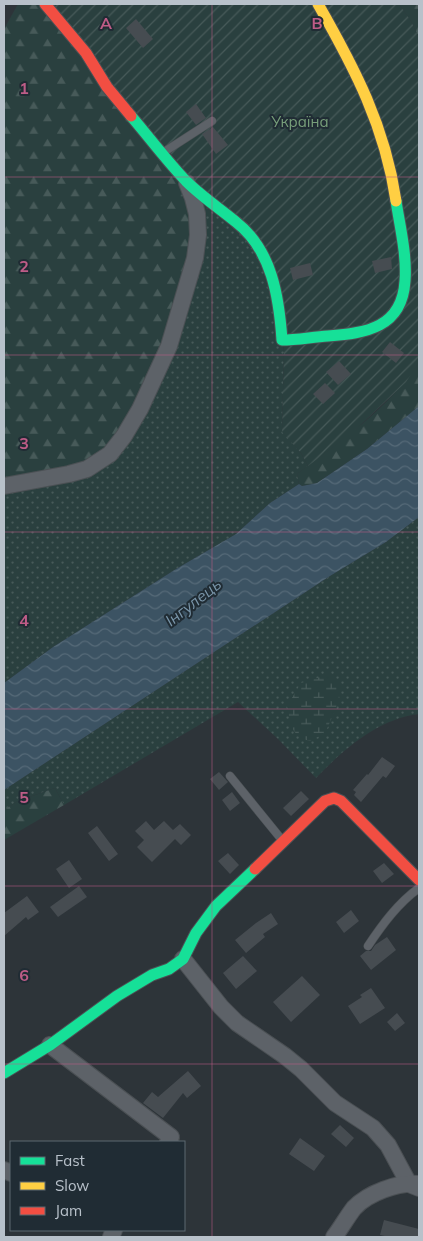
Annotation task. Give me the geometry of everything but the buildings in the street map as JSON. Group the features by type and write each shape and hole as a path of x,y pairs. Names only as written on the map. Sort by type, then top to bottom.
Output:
{"street":[{"path":"45,4 86,53 106,87 162,154 186,181 217,208 238,223 257,244 272,274 280,312 282,340 365,332 383,324 398,308 403,298 404,263 390,166 381,132 355,74 318,4"},
{"path":"4,486 87,469 110,454 124,436 140,409 169,346 195,258 198,235 197,214 186,181"},
{"path":"4,1073 50,1045 117,996 152,975 169,969 183,959 196,933 216,906 325,801 334,798 341,801 419,880"},
{"path":"183,959 221,1007 237,1023 301,1069 334,1103 373,1128 388,1145 416,1185"},
{"path":"50,1045 172,1137 169,1141"},
{"path":"334,1237 355,1208 376,1194 394,1186 416,1185"}],"lane":[{"path":"162,154 212,121"},
{"path":"230,776 283,841"},
{"path":"368,946 378,930 394,911 419,888"}],"green space":[{"path":"18,4 45,4 186,181 197,214 182,304 110,454 4,486 4,29"},
{"name":"Україна","path":"45,4 399,4 411,21 419,38 419,362 406,382 351,434 308,466 301,453 282,432 284,351 272,274"},
{"path":"399,4 419,4 419,38 411,21"},
{"path":"193,198 257,244 284,351 282,431 301,453 308,466 297,474 299,484 270,503 236,534 176,569 53,647 4,683 4,486"},
{"path":"419,362 419,406 367,449 317,483 302,486 299,484 297,474 379,409 407,379"},
{"path":"419,517 419,714 390,722 363,737 338,756 316,778 238,702 64,805 55,788 18,801 4,810 4,790 330,576 386,542"},
{"path":"328,675 340,686 339,702 325,733 310,741 303,739 292,728 287,706 301,683"},
{"path":"55,788 64,805 4,840 4,810 18,801"}],"water":[{"name":"Інгулець","path":"419,406 419,517 386,542 330,576 4,790 4,683 53,647 176,569 236,534 270,503 299,484 302,486 317,483 367,449"}],"traffic: fast":[{"path":"131,116 186,181 236,222 258,246 266,260 276,291 282,340 342,335 368,330 380,325 397,309 402,297 405,281 405,261 396,201"},
{"path":"4,1073 50,1045 117,996 152,975 169,969 183,959 196,933 216,906 255,869"}],"traffic: slow":[{"path":"318,4 367,99 384,148 396,201"}],"traffic: jam":[{"path":"45,4 86,53 107,87 131,116"},
{"path":"255,869 325,801 334,798 341,801 419,880"}]}
